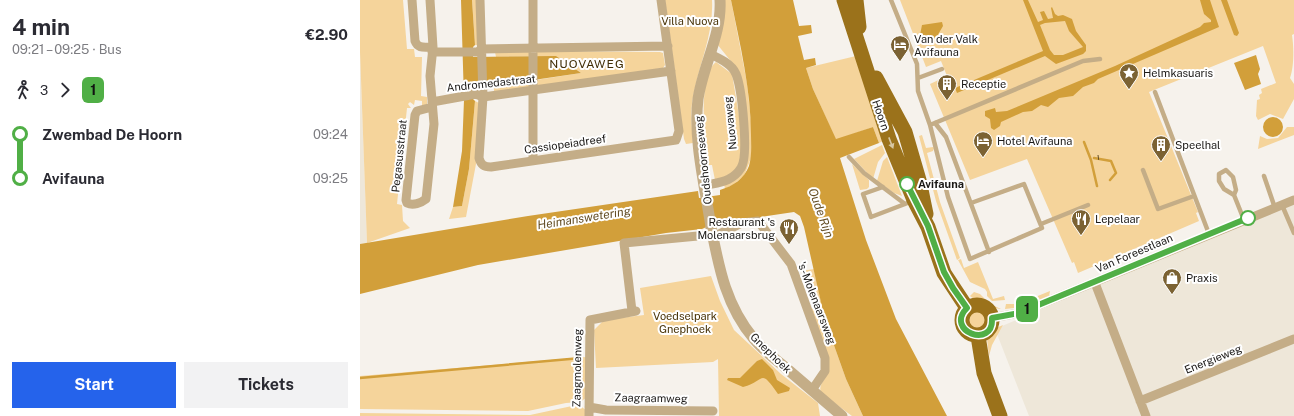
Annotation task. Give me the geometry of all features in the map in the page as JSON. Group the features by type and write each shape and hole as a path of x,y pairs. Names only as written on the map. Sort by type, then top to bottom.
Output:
{"main road":[{"name":"Hoorn","path":"844,0 909,202 928,226"},
{"name":"Hoorn","path":"856,0 862,47 872,72 905,132 923,197 928,226 944,272 967,308"},
{"path":"976,305 982,306 988,310 992,318 989,330 978,336 969,334 963,327 962,316 967,308 976,305"},
{"path":"978,336 984,373 1000,416"}],"street":[{"path":"412,0 415,40 416,45 420,48 480,53 534,48 668,46"},
{"name":"Pegasusstraat","path":"430,0 432,50 430,76 432,104 433,138 426,199 423,202 410,205 406,200 415,115 417,111 432,104"},
{"name":"Cassiopeiadreef","path":"480,0 481,93 479,158 481,164 485,167 676,140 679,131 661,0"},
{"path":"533,0 533,160"},
{"name":"Oudshoornseweg","path":"711,227 698,136 698,98 717,31 720,0"},
{"name":"Nuovaweg","path":"710,54 722,58 736,73 743,112 745,145 744,160 741,168 729,180 712,184"},
{"name":"Andromedastraat","path":"432,104 454,97 481,93 534,91 671,70"},
{"name":"Van Foreestlaan","path":"992,318 1019,313 1294,200"},
{"name":"'s-Molenaarsweg","path":"634,311 624,242 719,234 742,223 758,221 791,264 825,358 825,371 812,390"},
{"name":"Gnephoek","path":"711,227 721,277 732,307 755,340 842,416"},
{"path":"1095,283 1146,416"},
{"name":"Zaagmolenweg","path":"589,411 590,320 634,311"},
{"name":"Energieweg","path":"1140,401 1294,339"},
{"name":"Zaagraamweg","path":"589,411 713,411"}],"lane":[{"path":"891,0 917,64 918,91 932,124 948,197 970,259 1042,228 1024,184 971,203"},
{"path":"932,124 1083,61 1100,59"},
{"path":"918,78 942,69"},
{"path":"1155,92 1209,234"},
{"path":"932,124 946,137 989,252"},
{"path":"849,157 864,173 883,187 909,202"},
{"path":"1143,170 1158,209 1194,196"},
{"path":"1234,195 1236,190 1233,177 1226,170 1219,174 1219,181 1224,189 1234,195 1244,220"},
{"path":"1264,176 1294,233"},
{"path":"883,187 863,194 871,216 909,202"},
{"path":"1041,224 1088,205"}],"shaded area":[{"path":"360,52 367,243 360,244"},
{"path":"1294,202 1294,416 1029,416 995,329"}],"green space":[{"path":"360,0 403,0 407,49 414,49 415,57 422,57 421,96 427,97 427,104 422,106 422,101 415,100 414,105 410,102 408,104 411,108 407,108 397,204 402,205 403,221 410,228 367,243 360,52"},
{"path":"472,0 476,0 479,45 475,45"},
{"name":"Villa Nuova","path":"665,0 712,0 711,25 692,103 693,143 686,144 684,139"},
{"path":"722,0 731,0 747,83 751,121 751,158 744,176 725,189 724,184 743,170 738,70 717,44"},
{"name":"Avifauna","path":"900,0 1294,0 1294,34 1292,35 1293,57 1290,78 1294,84 1294,99 1283,119 1270,114 1258,120 1256,116 1257,100 1260,99 1259,95 1262,93 1261,89 1276,83 1263,46 1149,92 1198,212 1196,213 1199,221 1078,273 1074,262 1072,263 1027,159 970,180 930,84 947,76 941,61 926,67"},
{"path":"531,50 531,56 496,57 495,52"},
{"path":"536,51 660,52 663,53 665,65 663,68 536,88 536,80 581,73 536,56"},
{"path":"856,56 885,140 879,143 873,127 836,140 813,89 806,68"},
{"path":"716,62 732,74 743,139 739,167 726,178 715,180 712,165 708,165 705,142 704,95 706,81 710,70"},
{"path":"530,81 530,88 494,93 494,86"},
{"path":"475,101 479,103 476,164 466,217 449,219 453,207 462,206 469,169"},
{"path":"1287,127 1294,127 1294,135 1258,149 1260,136 1267,139 1278,138"},
{"path":"922,135 926,148 934,148 933,151 927,153 940,202 960,258 957,260 936,201 919,136"},
{"path":"882,145 885,153 878,162 873,179 854,159"},
{"path":"887,157 902,196 894,193 877,181 883,161"},
{"path":"852,164 869,180 869,187 867,189 860,190"},
{"path":"961,259 964,268 978,262 993,299 1004,296 1005,300 992,301 987,296 985,289 970,282 958,260"},
{"path":"814,269 825,320 846,379 863,416 852,416 821,393 820,389 825,378 811,309 815,308 801,271"},
{"name":"Voedselpark Gnephoek","path":"711,276 720,301 734,330 781,374 818,403 820,416 719,416 718,359 713,362 596,368 594,330 604,320 644,315 640,288"},
{"path":"1050,291 1049,296 1023,307 1005,309 1006,304 1018,304"},
{"path":"974,292 980,294 990,304 1001,309 972,298 970,296"},
{"path":"974,312 980,312 985,317 983,326 980,328 974,328 969,323 969,317"},
{"path":"1003,325 992,345 989,356 987,339 996,328"},
{"path":"586,357 586,398 580,402 566,403 528,411 360,409 360,376"},
{"path":"572,406 580,406 586,410 586,416 360,416 360,413 530,415"}],"water":[{"path":"461,0 472,0 475,45 473,47 473,57 556,56 581,73 473,89 473,99 475,101 469,169 462,206 453,207 462,151 464,100"},
{"path":"731,0 793,0 799,26 811,25 812,33 798,36 804,60 815,58 816,65 806,68 813,89 836,139 873,127 879,143 840,158 866,240 896,319 947,416 863,416 846,379 825,320 804,227 800,216 794,212 713,224 702,229 666,233 478,265 360,294 360,244 528,216 698,191 699,198 720,195 720,190 738,181 747,171 750,162 751,118 744,67"},
{"path":"1023,0 1028,0 1038,22 1043,20 1040,12 1044,11 1048,19 1053,18 1052,7 1055,14 1058,16 1063,15 1072,19 1076,31 1086,45 1086,51 1083,54 1056,64 1045,56 957,93 955,88 1043,51","holes":["1065,21 1069,31 1083,47 1063,55 1054,55 1050,50 1040,25"]},
{"path":"1200,0 1210,0 1219,27 1098,79 1094,83 1083,87 1073,96 1059,98 1048,107 1041,105 1032,111 1023,112 1001,122 1000,126 994,130 991,128 990,119 985,116 985,111 995,108 996,112 1007,111 1115,66 1200,27 1204,23 1211,22 1211,20 1204,14"},
{"path":"1221,0 1227,0 1239,33 1237,36 1234,35"},
{"path":"942,22 943,26 936,38 928,42 923,40 920,35 922,25"},
{"path":"1256,55 1260,69 1258,74 1261,84 1245,90 1234,63"},
{"path":"1273,117 1280,120 1283,127 1280,134 1273,137 1266,134 1263,127 1266,120"},
{"path":"762,359 773,370 777,380 790,388 789,391 778,394 765,378 743,387 727,380 728,378 740,378 757,361"}],"waterway":[{"path":"1084,142 1091,160 1097,186"},
{"path":"1094,158 1111,161 1116,173 1110,180"},
{"path":"360,378 581,358"}],"ferry route":[{"path":"1098,155 1099,162"}],"bus line":[{"name":"1","path":"907,184 928,226 944,272 967,308 962,316 963,327 969,334 975,336 984,334 989,330 992,324 992,318 1019,313 1095,283 1248,218"}],"place":[{"name":"Van der Valk Avifauna","path":"900,62"},
{"name":"Helmkasuaris","path":"1129,90"},
{"name":"Receptie","path":"947,101"},
{"name":"Hotel Avifauna","path":"983,158"},
{"name":"Speelhal","path":"1161,162"},
{"name":"Avifauna","path":"907,184"},
{"name":"Lepelaar","path":"1081,236"},
{"name":"Restaurant 's Molenaarsbrug","path":"789,245"},
{"name":"Praxis","path":"1172,295"}],"district":[{"name":"NUOVAWEG","path":"587,64"}],"water label":[{"name":"Oude Rijn","path":"821,213"},
{"name":"Heimanswetering","path":"584,218"}]}
